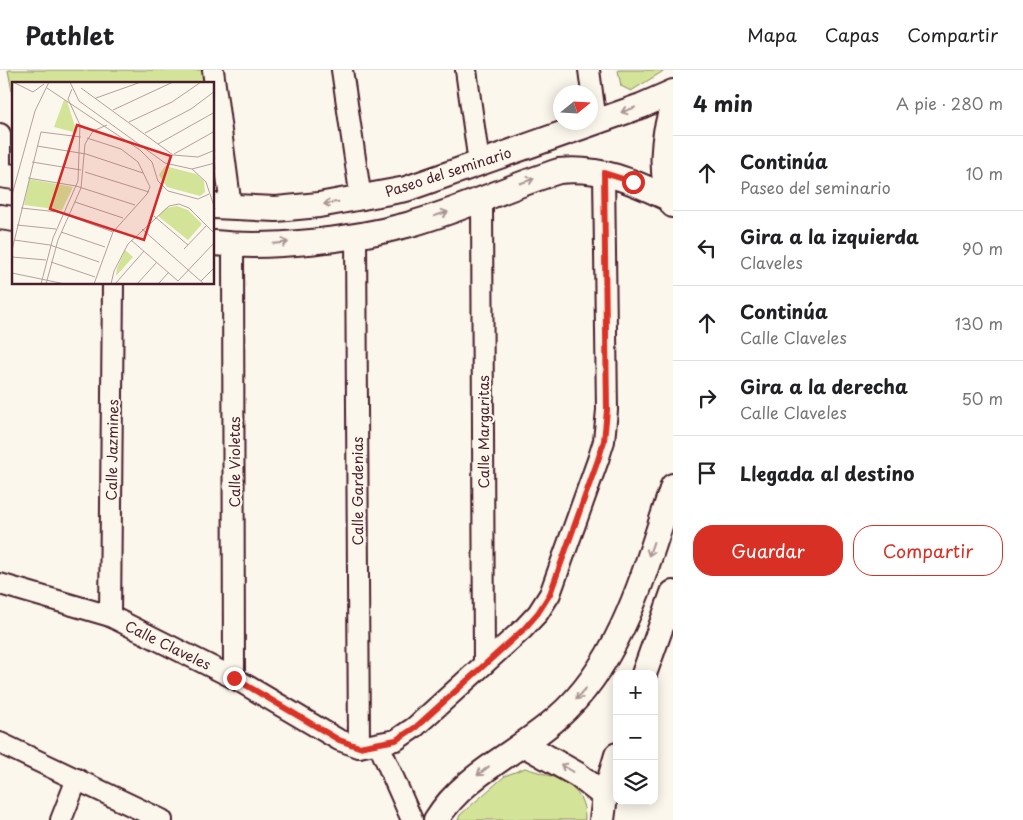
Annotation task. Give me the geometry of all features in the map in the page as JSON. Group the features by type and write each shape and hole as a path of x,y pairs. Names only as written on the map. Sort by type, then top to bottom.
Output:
{"street":[{"path":"342,70 361,199"},
{"path":"466,70 482,199"},
{"path":"589,70 591,85"},
{"path":"215,87 223,244 276,244 356,236 407,225 558,171 581,169 604,173 633,182 671,202"},
{"name":"Paseo del seminario","path":"598,121 673,92"},
{"path":"671,202 664,172 668,120 673,106"},
{"name":"Paseo del seminario","path":"222,206 276,209 361,199 406,189 573,130"},
{"path":"0,134 0,165"},
{"name":"Calle Claveles","path":"0,584 110,616 234,678 339,740 359,747 379,745 396,740 416,727 524,629 538,613 550,594 604,441 607,410 604,173"},
{"name":"Calle Margaritas","path":"482,199 484,664"},
{"name":"Calle Gardenias","path":"356,236 359,747"},
{"name":"Calle Violetas","path":"223,244 234,678"},
{"name":"Calle Jazmines","path":"110,616 113,285"},
{"path":"436,820 462,788 494,763 525,745 582,694 604,662 641,578 673,486"},
{"path":"641,578 673,592 645,670"},
{"path":"0,743 162,820"},
{"path":"379,745 412,820"},
{"path":"525,745 578,775 605,796"},
{"path":"602,820 605,796 616,760"},
{"path":"61,820 76,779"}],"green space":[{"path":"8,70 202,70 204,82 12,82 12,91"},
{"path":"618,70 665,70 631,91 621,86"},
{"path":"525,768 557,779 574,790 584,808 585,820 458,820 460,815 505,776"}],"route":[{"path":"234,678 339,740 359,747 379,745 396,740 416,727 524,629 538,613 550,594 604,441 607,410 604,173 633,182"}]}
